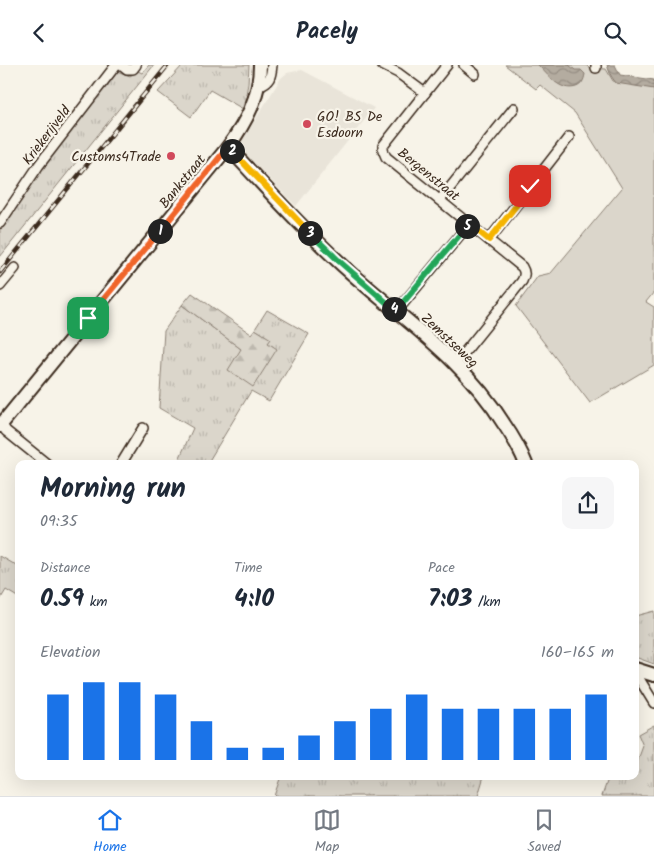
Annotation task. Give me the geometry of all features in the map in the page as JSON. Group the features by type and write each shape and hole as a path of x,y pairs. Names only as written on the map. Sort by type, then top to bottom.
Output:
{"street":[{"name":"Kriekerijveld","path":"0,223 39,165 116,65"},
{"path":"122,65 127,69 133,69 136,65"},
{"name":"Bankstraat","path":"0,424 228,147 244,124 254,101 260,65"},
{"name":"Bankstraat","path":"258,86 269,80 272,65"},
{"path":"382,65 398,73 425,93"},
{"name":"Bergenstraat","path":"447,65 383,146 383,150 386,157 522,267 525,276 456,363"},
{"path":"464,65 475,74"},
{"path":"440,201 514,108"},
{"path":"489,240 569,137"},
{"name":"Zemstseweg","path":"228,147 340,262 456,363 490,400 520,449 524,460"},
{"path":"396,311 469,224"},
{"path":"0,286 15,267"},
{"path":"0,424 42,460"},
{"path":"123,460 143,428"},
{"path":"639,672 654,675"},
{"path":"639,678 654,703"}],"shaded area":[{"name":"GO! BS De Esdoorn","path":"302,70 374,108 296,206 243,152 241,143 281,78 287,73"}],"green space":[{"path":"149,65 154,65 0,257 0,228 52,154 117,71 130,76 138,71 142,73"},
{"path":"183,65 249,65 248,84 243,109 210,90 191,117 158,92"},
{"path":"505,65 586,65 589,68 606,69 613,81 654,88 654,292 646,302 654,307 654,365 590,403 516,306 538,276 551,273 622,188 575,113 540,85 536,89"},
{"path":"192,293 251,334 255,329 271,339 268,343 277,349 253,387 228,370 241,349 182,305"},
{"path":"182,305 241,349 268,343 270,339 255,329 267,310 309,334 269,401 251,391 209,460 179,460 193,428 159,408 164,331"},
{"path":"0,556 15,565 15,596 6,590 0,600"},
{"path":"654,611 654,664 639,658 639,615"},
{"path":"654,725 654,796 602,796 608,780 639,780 639,757 643,746 639,733"},
{"path":"280,780 483,780 478,796 274,796"}],"water":[{"path":"538,65 569,65 575,70 581,70 585,76 578,86 565,87 550,78"},
{"path":"607,65 615,65 620,75 654,80 654,89 616,83"}],"railway":[{"path":"0,272 168,65"}],"place":[{"name":"GO! BS De Esdoorn","path":"307,124"},
{"name":"Customs4Trade","path":"171,156"}],"route":[{"path":"88,318 228,147 340,262 396,311 469,224 489,240 530,186"}]}
